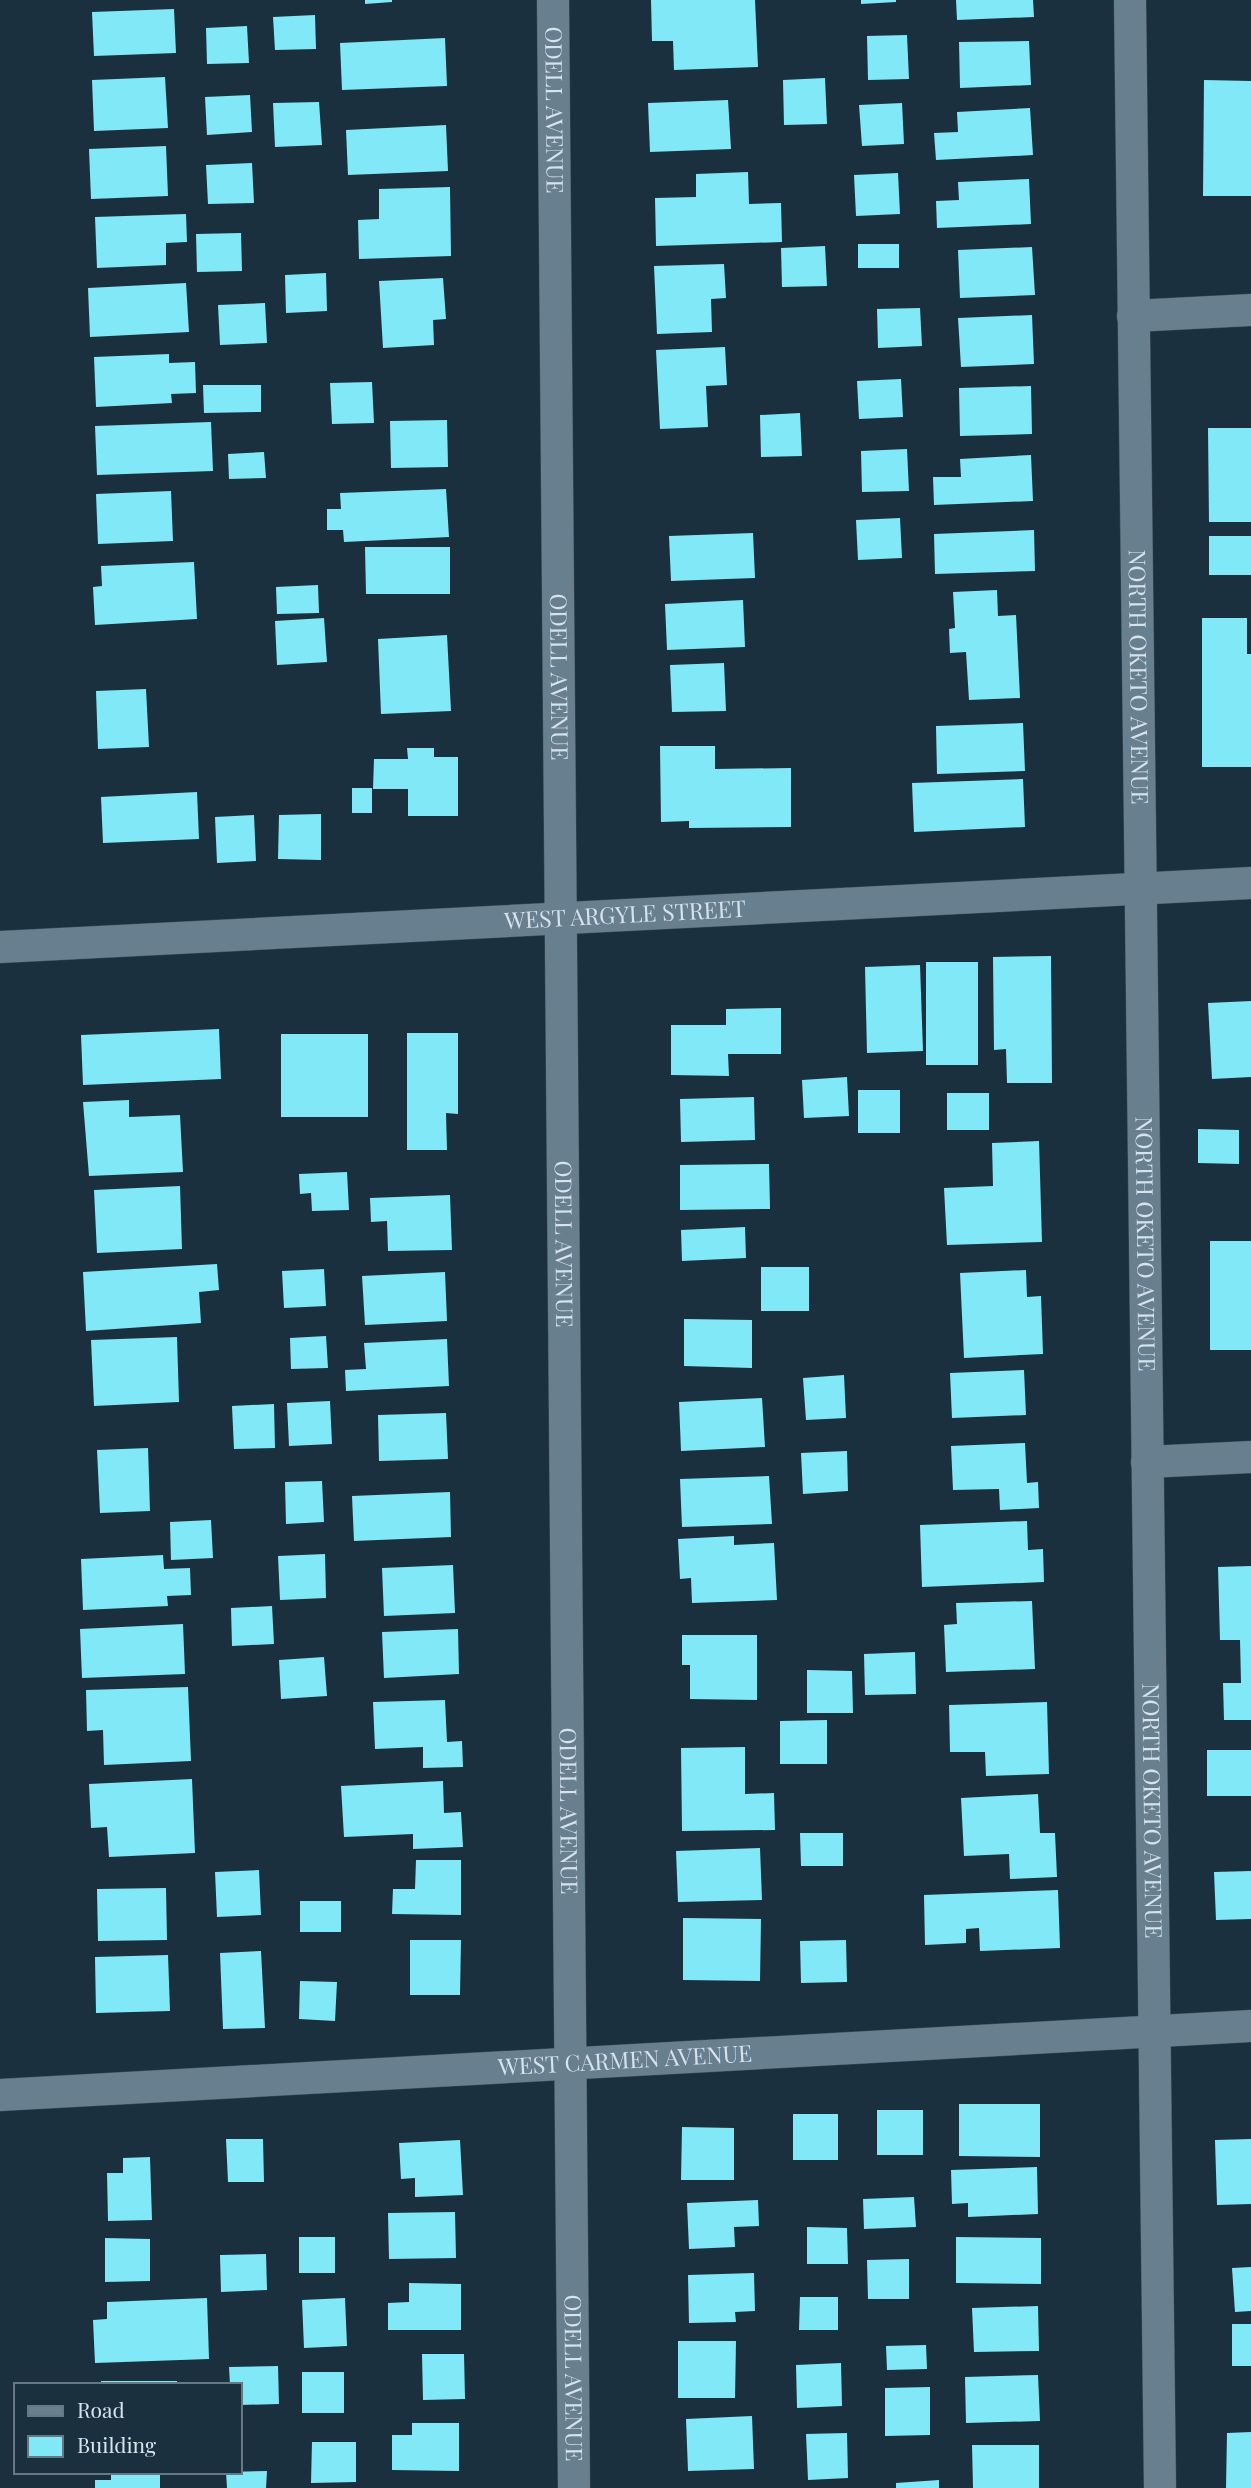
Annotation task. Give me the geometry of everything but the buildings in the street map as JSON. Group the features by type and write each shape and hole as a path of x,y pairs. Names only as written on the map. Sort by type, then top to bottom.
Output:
{"street":[{"name":"ODELL AVENUE","path":"553,0 574,2488"},
{"name":"NORTH OKETO AVENUE","path":"1130,0 1160,2488"},
{"path":"1133,316 1251,310"},
{"name":"WEST ARGYLE STREET","path":"0,947 1251,883"},
{"path":"1147,1462 1251,1457"},
{"name":"WEST CARMEN AVENUE","path":"0,2095 1251,2025"}]}
